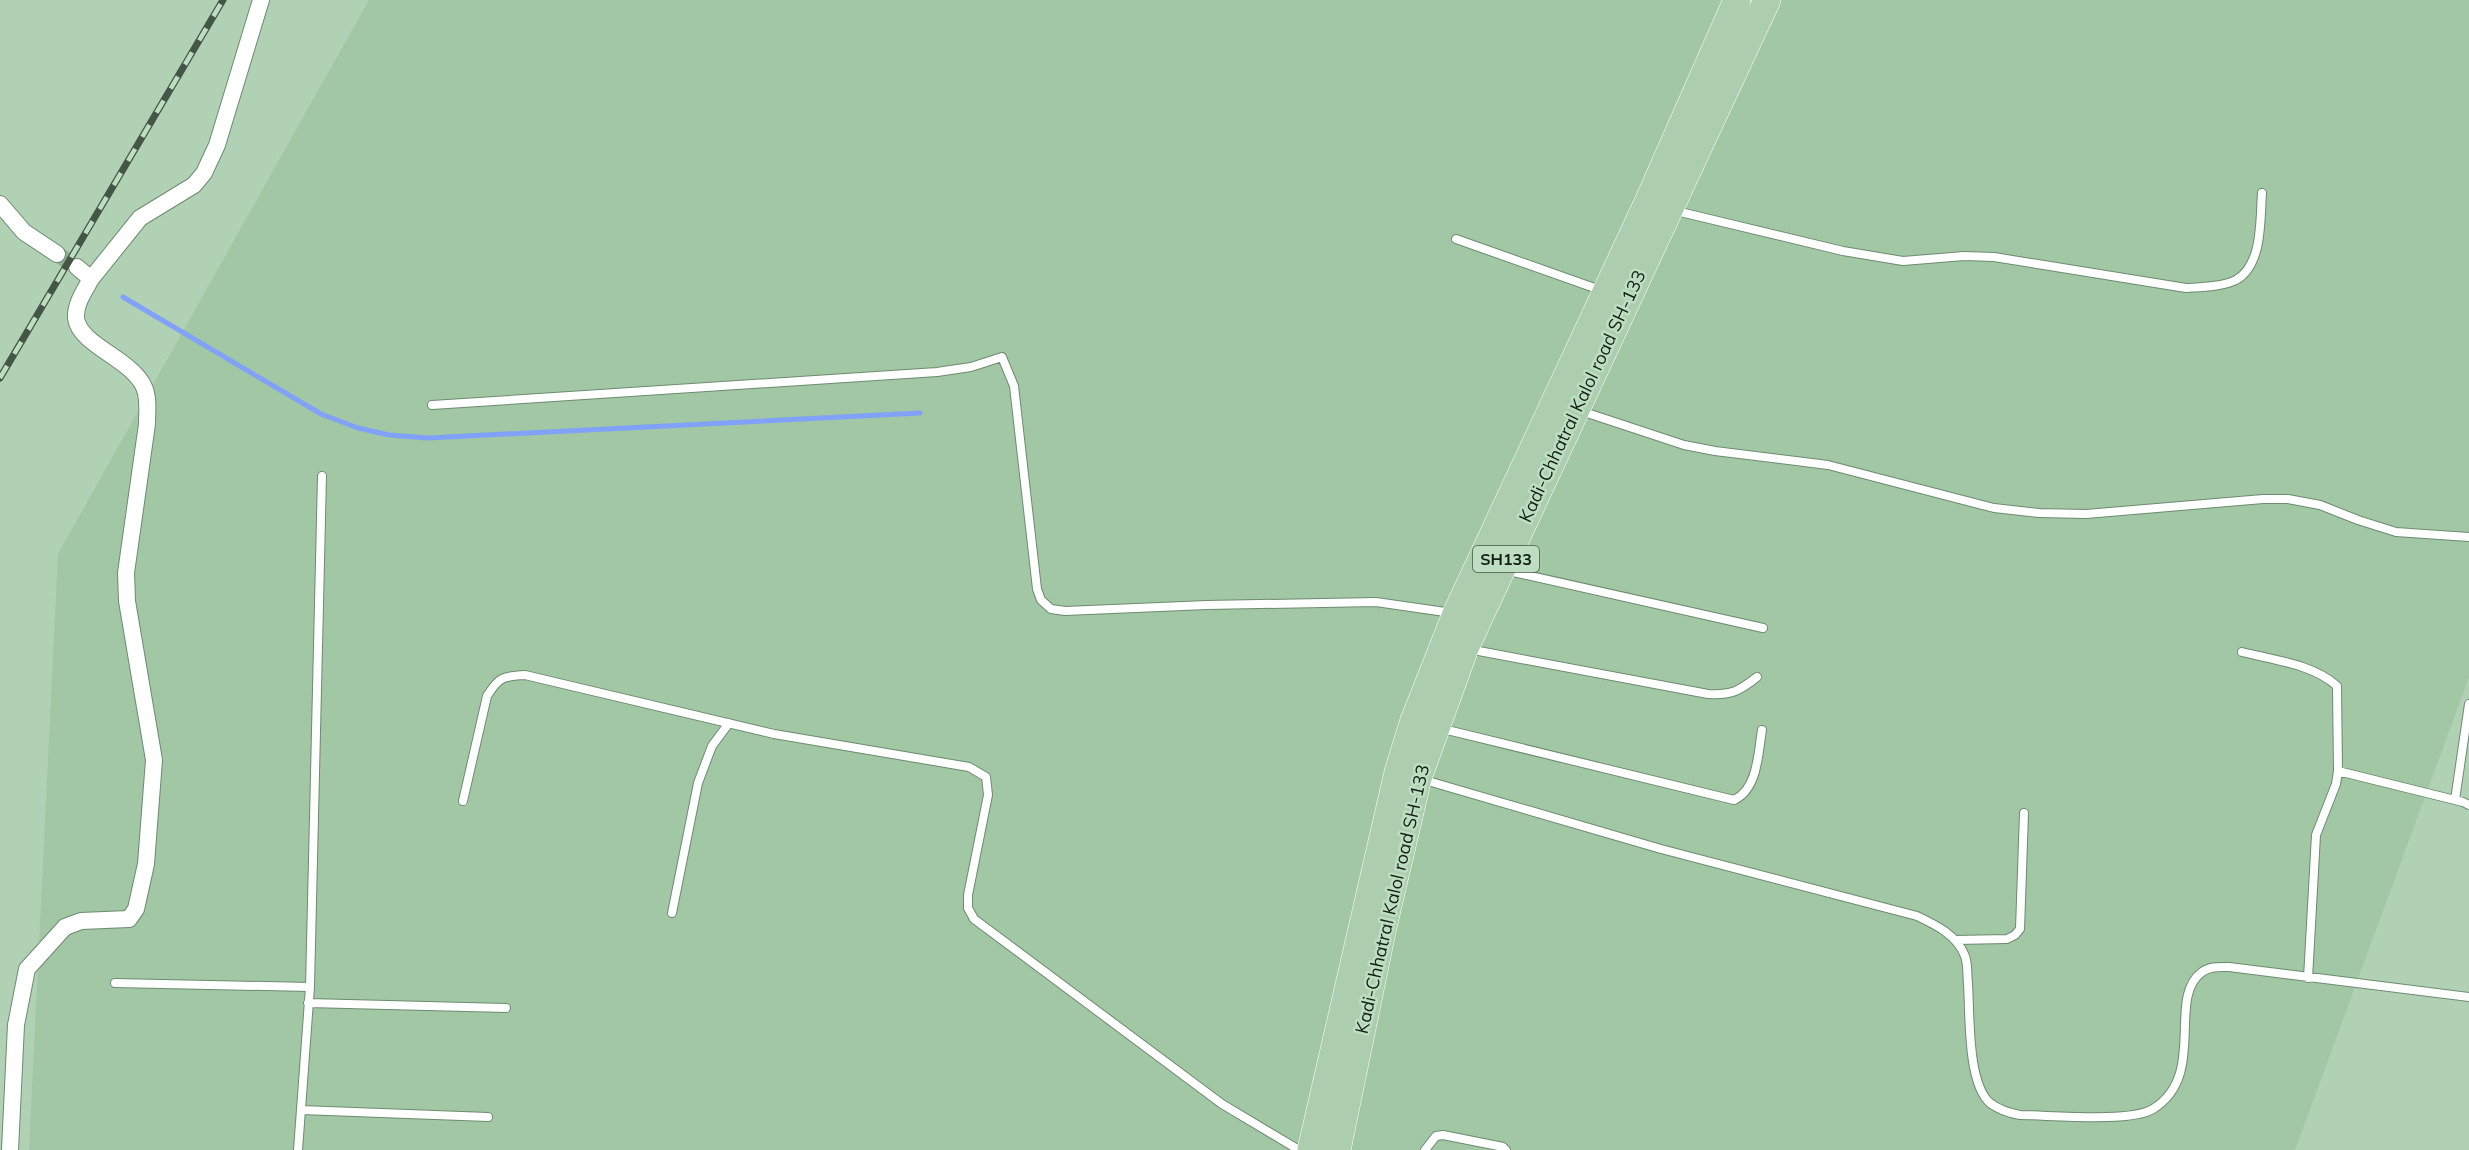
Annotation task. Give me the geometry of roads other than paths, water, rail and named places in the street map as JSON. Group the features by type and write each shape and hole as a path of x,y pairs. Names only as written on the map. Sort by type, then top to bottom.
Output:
{"main road":[{"name":"Kadi-Chhatral Kalol road SH-133","path":"1337,1150 1383,927 1418,778 1436,727 1455,645 1456,614 1541,427 1607,292 1737,0"},
{"name":"Kadi-Chhatral Kalol road SH-133","path":"1311,1150 1398,772 1413,723 1455,645 1501,569 1767,0"}],"street":[{"path":"10,1150 16,1025 27,969 65,927 81,921 129,919 136,909 148,847 153,753 127,601 126,573 148,406 144,388 134,371 86,336 78,327 76,316 78,304 91,279 140,218 194,185 204,173 217,145 261,0"},
{"path":"0,204 24,232 57,254"},
{"path":"77,267 91,279"}],"lane":[{"path":"1669,209 1762,233 1903,261 1964,256 1994,257 2186,288 2212,287 2237,279 2251,265 2258,239 2262,193"},
{"path":"1456,239 1607,292"},
{"path":"432,405 937,372 971,367 1002,357 1014,386 1037,589 1041,600 1051,609 1090,611 1207,605 1376,602 1456,614"},
{"path":"1575,409 1684,445 1828,465 1994,508 2039,513 2086,514 2264,499 2288,500 2320,505 2396,532 2469,537"},
{"path":"298,1150 310,987 322,476"},
{"path":"1501,569 1763,628"},
{"path":"1455,645 1708,694 1727,695 1741,689 1757,677"},
{"path":"2242,652 2312,670 2327,677 2337,686 2338,771 2336,784 2316,835 2307,978"},
{"path":"463,801 487,696 496,681 506,676 525,675 774,734 969,767 980,771 986,777 988,795 968,895 968,908 974,919 1214,1098 1299,1150"},
{"path":"2455,800 2469,704"},
{"path":"672,913 698,783 712,746 729,723"},
{"path":"1436,727 1734,800 1744,796 1751,784 1762,730"},
{"path":"2338,771 2469,805"},
{"path":"1418,778 1661,849 1917,916 1940,926 1955,940 1965,957 1974,1068 1978,1086 1989,1102 2004,1111 2020,1115 2132,1116 2151,1110 2168,1096 2179,1081 2184,1052 2188,996 2193,983 2202,972 2213,967 2229,967 2469,997"},
{"path":"1955,940 2007,939 2020,929 2024,813"},
{"path":"115,983 310,987"},
{"path":"308,1003 506,1008"},
{"path":"301,1110 488,1118"},
{"path":"1425,1150 1436,1136 1443,1135 1503,1147 1506,1150"}],"waterway":[{"path":"123,297 321,414 358,428 389,435 428,438 920,413"}],"tunnel":[{"path":"57,254 77,267"}],"railway":[{"path":"0,378 223,0"}]}
